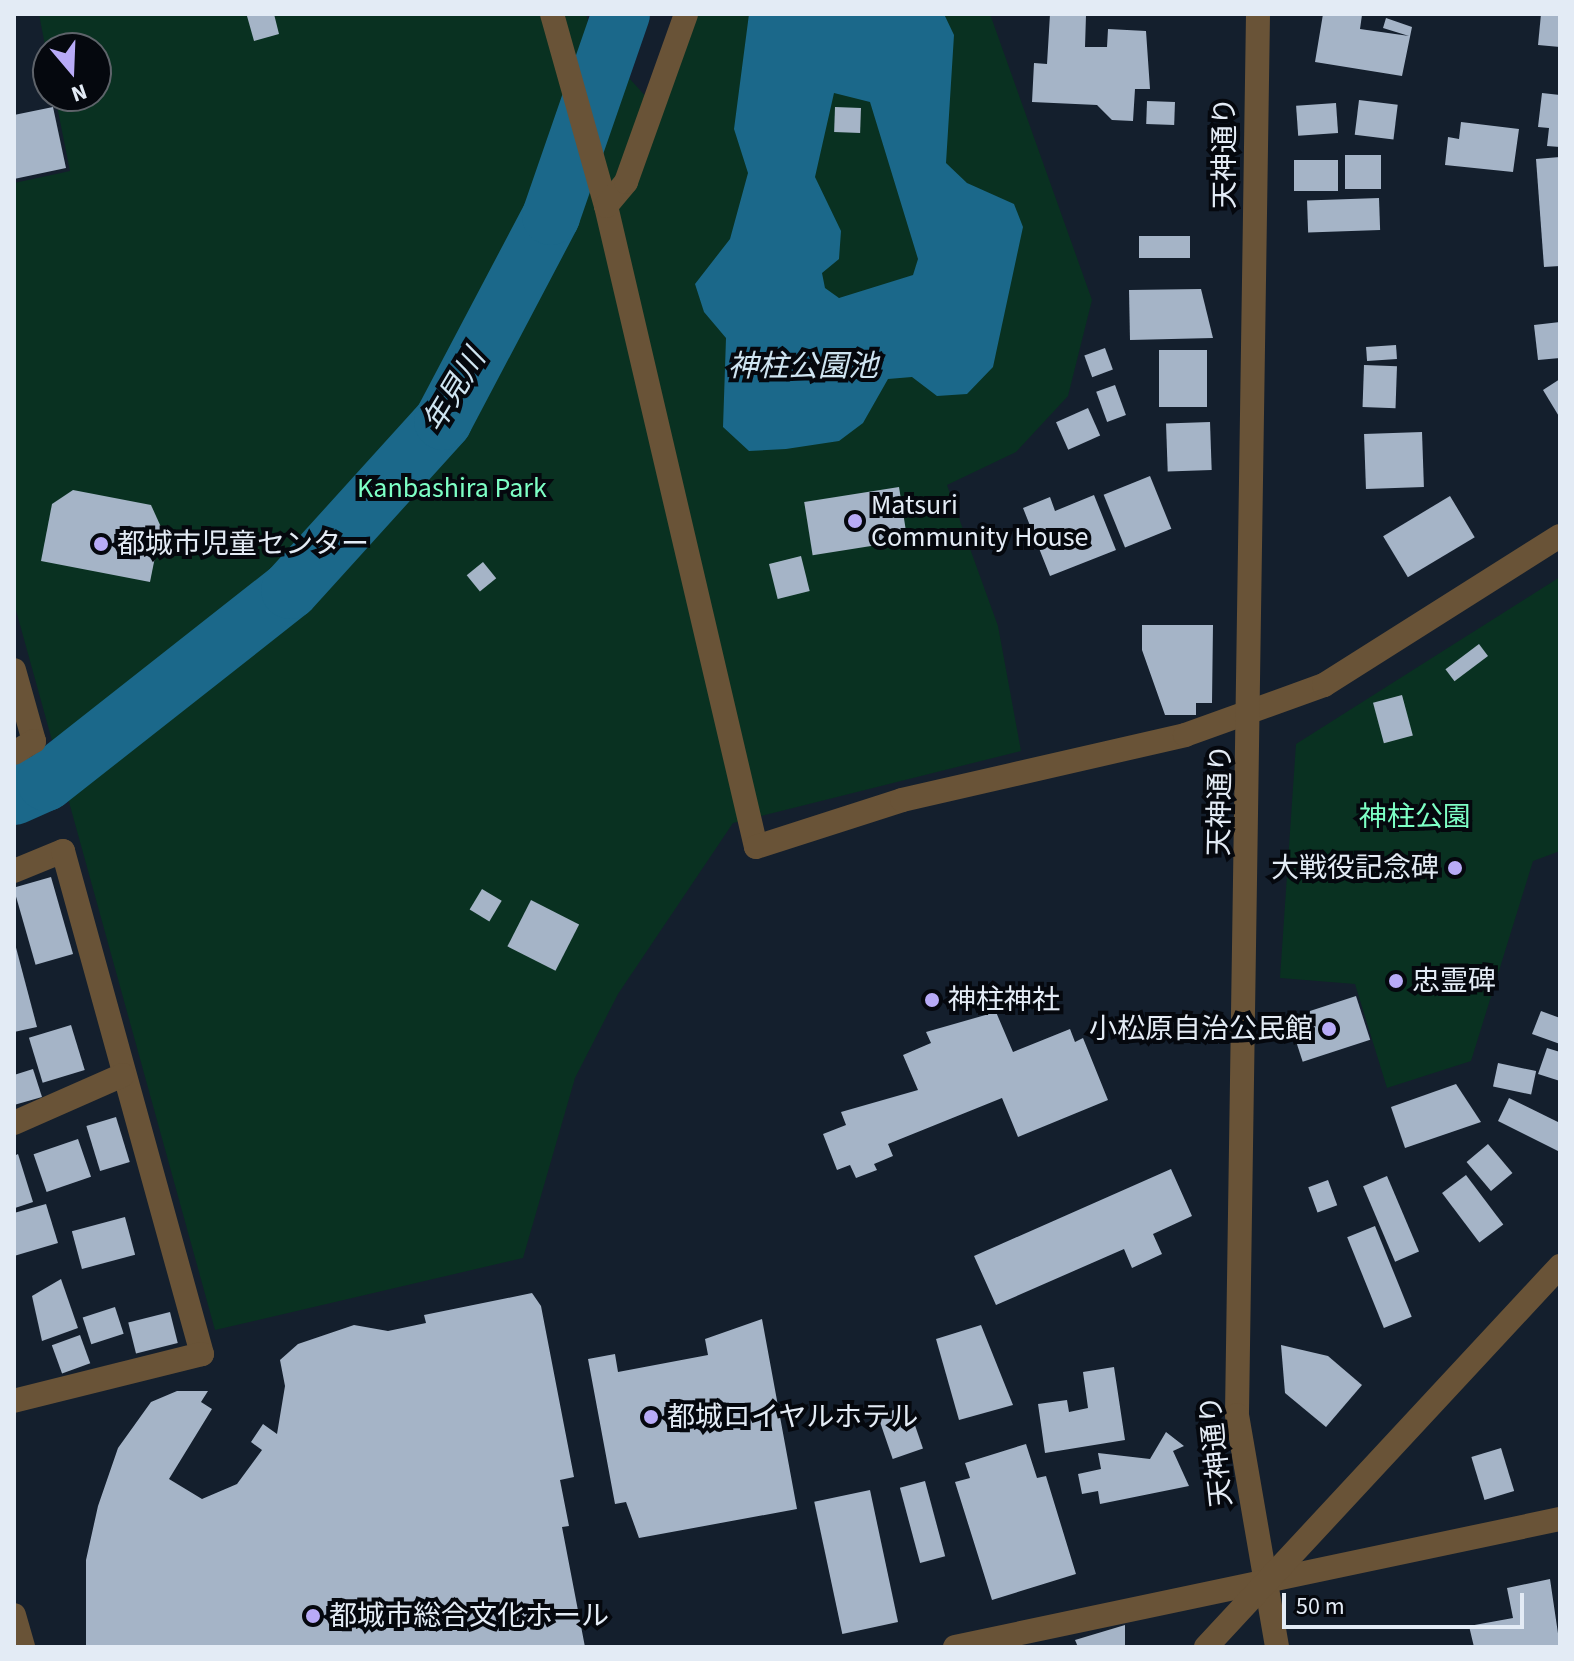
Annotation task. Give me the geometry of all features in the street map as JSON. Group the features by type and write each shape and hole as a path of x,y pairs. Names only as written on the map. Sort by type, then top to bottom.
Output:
{"street":[{"path":"552,14 606,206 756,847 902,800 1185,735 1324,685 1560,536"},
{"path":"606,206 626,182 686,14"},
{"name":"天神通り","path":"1258,14 1251,712 1237,1415 1277,1647"},
{"path":"14,670 34,741 14,753"},
{"path":"14,871 63,851 202,1354 14,1401"},
{"path":"14,1123 123,1075"},
{"path":"1206,1647 1560,1266"},
{"path":"955,1647 1264,1585 1560,1519"},
{"path":"14,1615 23,1647"}],"green space":[{"name":"Kanbashira Park","path":"39,14 586,14 592,37 648,99 676,14 990,14 1092,300 1068,396 1016,452 947,485 998,626 1021,751 733,823 618,994 575,1078 523,1258 215,1330 14,603 14,183 70,171 58,112 112,112 112,32 42,32"},
{"name":"神柱公園","path":"1560,577 1560,851 1533,861 1471,1061 1387,1088 1355,984 1280,978 1296,744"}],"water":[{"name":"神柱公園池","path":"749,14 944,14 954,35 946,163 967,183 1014,204 1023,227 993,367 967,394 937,396 912,377 888,379 863,423 839,441 786,449 749,451 723,427 726,338 704,312 695,284 730,239 748,173 734,129","holes":["834,93 870,102 918,259 913,275 839,298 825,288 822,273 839,259 841,231 815,177"]}],"building":[{"path":"274,14 279,34 254,41 247,16"},
{"path":"1050,14 1086,15 1085,47 1107,47 1108,29 1146,31 1150,89 1135,89 1133,121 1112,120 1097,105 1032,102 1034,63 1047,64"},
{"path":"1323,14 1362,15 1360,29 1409,36 1383,28 1386,18 1412,27 1402,76 1315,62"},
{"path":"1541,14 1560,14 1560,47 1538,45"},
{"path":"1542,93 1560,95 1560,147 1547,146 1549,128 1538,127"},
{"path":"1359,100 1398,105 1393,139 1355,135"},
{"path":"1147,101 1175,102 1174,125 1146,124"},
{"path":"1336,103 1338,133 1298,136 1296,106"},
{"path":"835,107 861,108 860,133 834,132"},
{"path":"54,112 66,168 14,179 14,115"},
{"path":"1461,122 1519,129 1513,172 1445,165 1448,137 1459,139"},
{"path":"1345,155 1381,155 1381,189 1345,189"},
{"path":"1560,157 1560,266 1544,267 1536,159"},
{"path":"1294,160 1338,160 1338,191 1294,191"},
{"path":"1379,198 1380,230 1308,232 1307,201"},
{"path":"1139,236 1190,236 1190,258 1139,258"},
{"path":"1201,289 1213,338 1130,340 1129,290"},
{"path":"1560,322 1560,358 1538,360 1534,325"},
{"path":"1396,345 1397,359 1367,361 1366,347"},
{"path":"1105,348 1113,370 1092,377 1084,356"},
{"path":"1159,350 1207,350 1207,407 1159,407"},
{"path":"1364,365 1397,366 1396,408 1363,407"},
{"path":"1560,379 1560,418 1543,390"},
{"path":"1115,385 1126,415 1107,422 1096,392"},
{"path":"1088,408 1100,435 1068,450 1056,422"},
{"path":"1210,422 1212,470 1168,472 1166,424"},
{"path":"1422,432 1424,487 1366,489 1364,434"},
{"path":"1150,476 1171,529 1125,548 1104,495"},
{"name":"Matsuri Community House","path":"899,487 907,540 813,555 804,502"},
{"name":"都城市児童センター","path":"73,490 151,505 161,527 150,582 41,561 52,504"},
{"path":"1094,495 1116,550 1050,576 1023,508 1050,497 1055,511"},
{"path":"1450,496 1475,537 1408,577 1383,536"},
{"path":"801,556 810,591 778,599 769,564"},
{"path":"483,562 496,578 480,592 467,575"},
{"path":"1142,625 1213,625 1212,703 1196,703 1196,715 1165,715 1142,650"},
{"path":"1479,644 1488,656 1454,681 1445,669"},
{"path":"1402,695 1413,736 1384,743 1373,703"},
{"path":"51,877 73,954 36,965 14,888"},
{"path":"482,889 502,901 489,921 470,910"},
{"path":"531,900 579,925 556,971 507,946"},
{"path":"14,940 37,1027 14,1032"},
{"name":"小松原自治公民館","path":"1356,996 1370,1040 1303,1062 1288,1018"},
{"path":"1541,1011 1560,1018 1560,1044 1532,1034"},
{"path":"996,1012 1013,1052 1070,1029 1075,1042 1083,1038 1108,1100 1018,1137 1002,1098 888,1144 893,1156 874,1164 877,1170 856,1178 850,1165 837,1170 823,1134 846,1125 841,1112 918,1090 903,1055 931,1043 926,1032"},
{"path":"71,1025 85,1070 43,1083 29,1038"},
{"path":"1547,1048 1560,1052 1560,1081 1538,1074"},
{"path":"1498,1063 1536,1071 1531,1095 1493,1086"},
{"path":"33,1069 42,1097 14,1105 14,1075"},
{"path":"1456,1084 1481,1122 1405,1148 1391,1107"},
{"path":"1509,1098 1560,1123 1560,1152 1498,1121"},
{"path":"116,1117 130,1162 100,1171 86,1126"},
{"path":"78,1139 91,1177 47,1192 34,1154"},
{"path":"1488,1144 1512,1173 1491,1191 1467,1162"},
{"path":"18,1154 33,1202 15,1208 14,1156"},
{"path":"1171,1169 1192,1216 1153,1234 1162,1254 1132,1268 1124,1249 996,1305 974,1256"},
{"path":"1466,1175 1503,1225 1479,1243 1442,1193"},
{"path":"1387,1176 1419,1251 1395,1262 1363,1186"},
{"path":"1328,1180 1337,1205 1318,1213 1308,1187"},
{"path":"46,1204 58,1243 14,1256 14,1213"},
{"path":"125,1217 135,1255 82,1269 72,1231"},
{"path":"1375,1226 1412,1317 1384,1328 1347,1237"},
{"path":"61,1279 78,1328 42,1341 32,1296"},
{"path":"532,1293 541,1306 574,1477 560,1480 569,1526 562,1527 585,1647 86,1647 86,1560 98,1506 118,1448 151,1402 177,1391 208,1391 201,1402 212,1409 169,1479 202,1499 237,1484 262,1450 251,1442 263,1424 277,1434 285,1386 280,1360 298,1344 354,1325 388,1331 426,1323 424,1315"},
{"path":"115,1307 124,1334 91,1344 83,1318"},
{"path":"170,1312 178,1343 136,1353 128,1322"},
{"path":"762,1319 797,1509 639,1538 626,1502 615,1504 588,1359 615,1354 618,1372 708,1355 705,1339"},
{"path":"981,1325 1013,1405 959,1420 936,1339"},
{"path":"80,1335 90,1363 62,1373 52,1345"},
{"path":"1281,1345 1328,1356 1362,1385 1326,1427 1285,1393"},
{"path":"1114,1367 1125,1440 1045,1453 1038,1404 1067,1400 1069,1412 1088,1408 1083,1372"},
{"path":"908,1405 923,1448 893,1459 878,1415"},
{"path":"1166,1432 1184,1446 1173,1451 1189,1486 1100,1504 1098,1491 1082,1494 1078,1474 1101,1469 1098,1453 1150,1459"},
{"path":"1026,1444 1037,1478 1046,1476 1076,1574 992,1600 955,1482 970,1478 965,1463"},
{"path":"1501,1448 1514,1491 1485,1500 1471,1457"},
{"path":"925,1481 945,1556 920,1563 900,1488"},
{"path":"870,1490 898,1622 842,1634 814,1502"},
{"path":"1550,1579 1560,1647 1474,1647 1469,1626 1513,1618 1507,1588"},
{"path":"1125,1625 1125,1647 1078,1647 1075,1640"}],"waterway":[{"name":"年見川","path":"14,796 46,782 290,590 443,421 551,216 621,14"}],"place":[{"name":"Matsuri Community House","path":"855,521"},
{"name":"都城市児童センター","path":"101,544"},
{"name":"大戦役記念碑","path":"1455,868"},
{"name":"忠霊碑","path":"1396,981"},
{"name":"神柱神社","path":"932,1000"},
{"name":"小松原自治公民館","path":"1329,1029"},
{"name":"都城ロイヤルホテル","path":"651,1417"},
{"name":"都城市総合文化ホール","path":"313,1616"}]}
